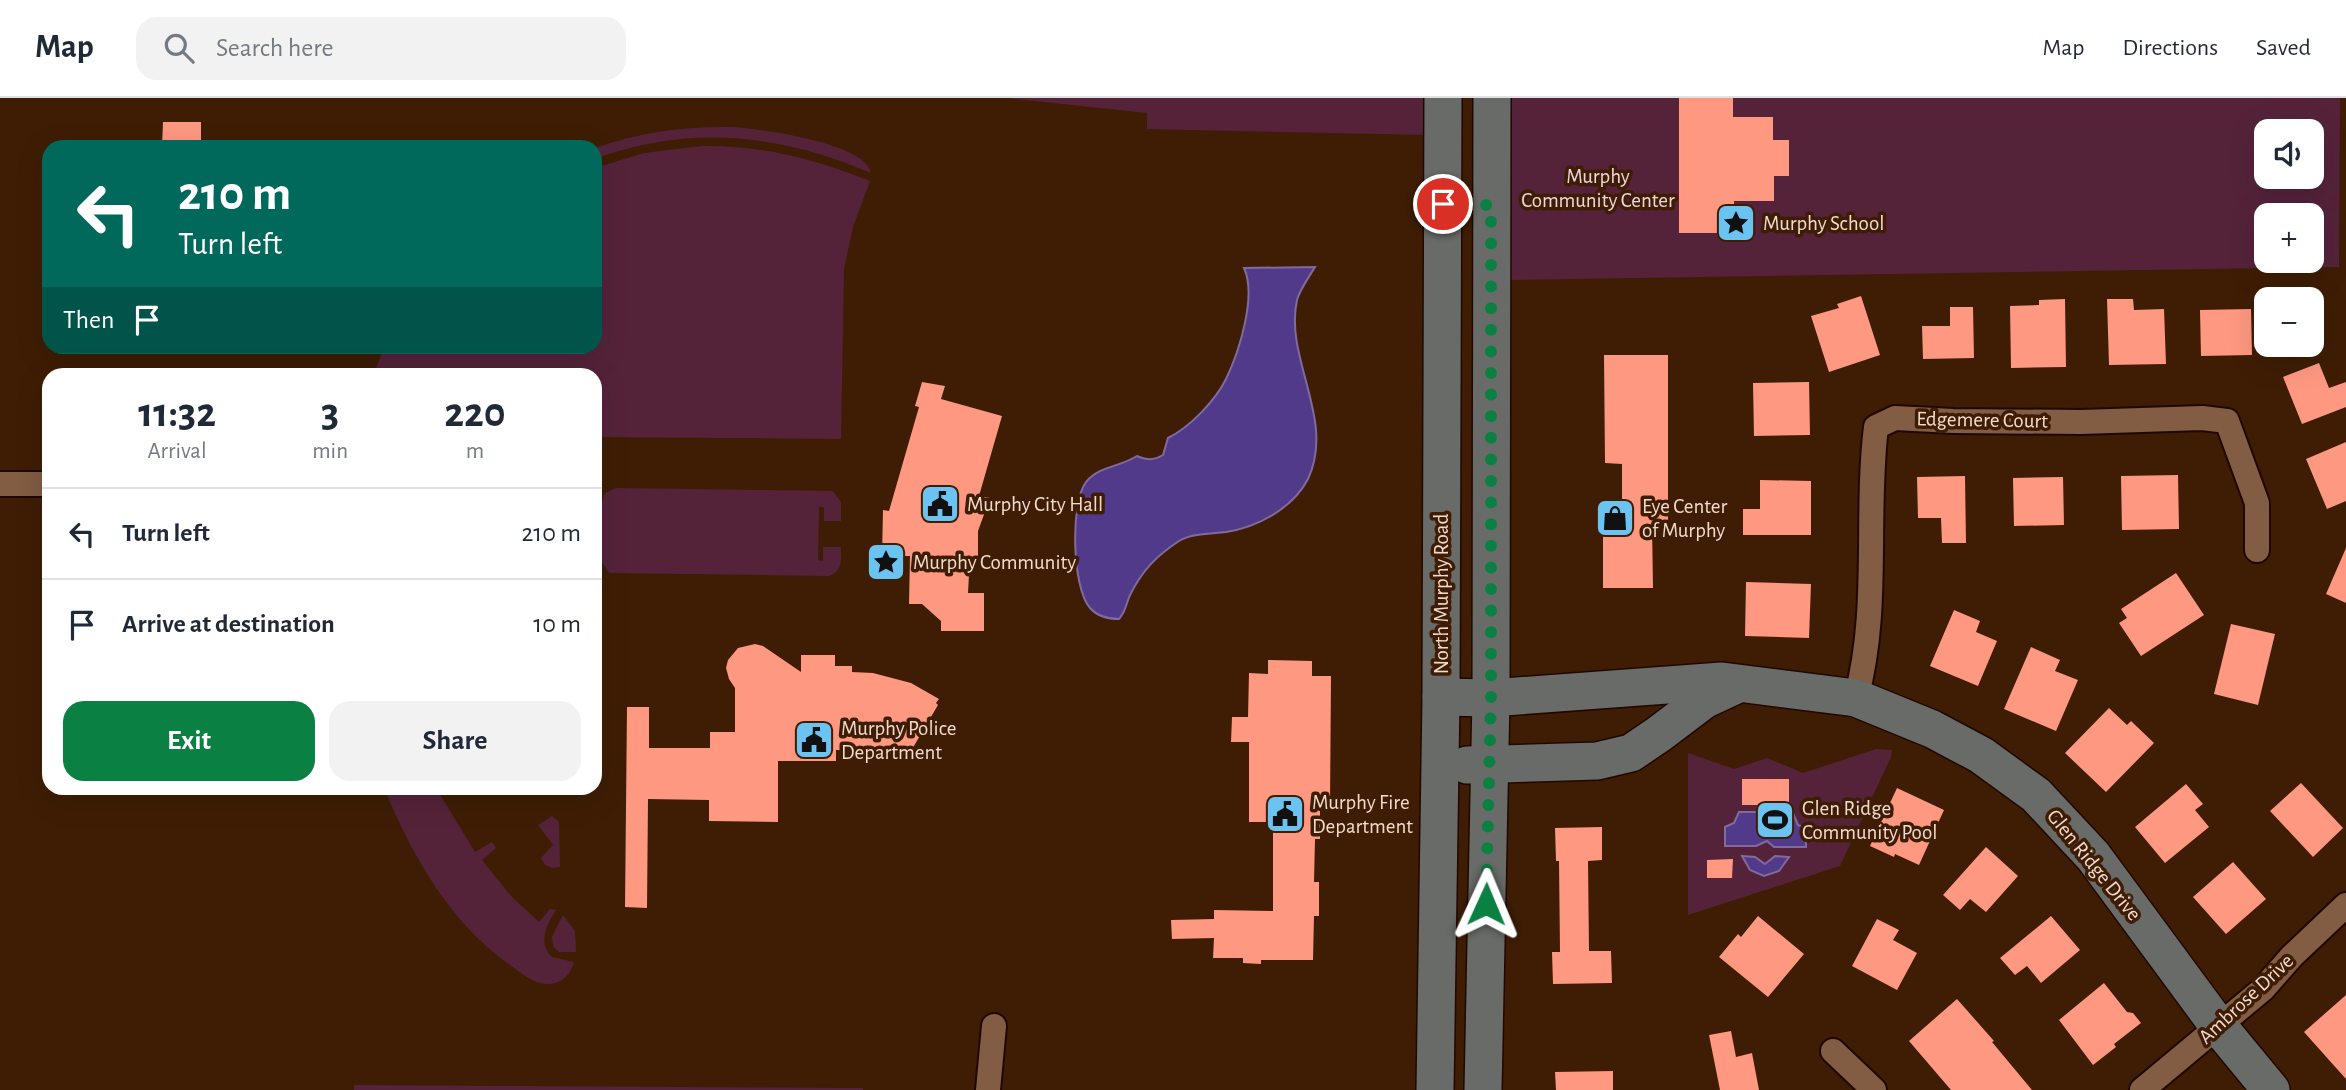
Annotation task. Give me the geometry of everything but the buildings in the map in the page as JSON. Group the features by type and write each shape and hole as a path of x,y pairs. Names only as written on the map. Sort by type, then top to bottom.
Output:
{"main road":[{"name":"North Murphy Road","path":"1434,1090 1441,697 1443,98"},
{"path":"1483,1090 1491,698 1492,98"},
{"path":"1443,219 1491,220"},
{"name":"Glen Ridge Drive","path":"1441,697 1491,698 1722,681 1741,682 1856,698 1932,729 1982,755 2036,796 2093,856 2219,1027 2271,1090"},
{"path":"1439,765 1597,761 1631,753 1704,700 1741,682"}],"street":[{"name":"Edgemere Court","path":"1856,698 1870,620 1872,455 1876,427 1895,418 2081,422 2202,418 2227,421 2257,503 2257,550"},
{"path":"0,484 42,484"},
{"name":"Ambrose Drive","path":"2142,1090 2263,989 2292,956 2346,905"},
{"path":"988,1090 993,1027"},
{"path":"1833,1051 1874,1090"}],"green space":[{"path":"1007,98 1428,98 1427,135 1147,129 1147,113"},
{"name":"Murphy Community Center","path":"1507,98 2340,98 2339,267 2324,267 2324,203 2254,203 2254,268 1506,280"},
{"path":"733,127 810,140 851,153 865,162 871,173 803,149 734,138 665,141 602,157 602,146 646,134"},
{"path":"701,146 745,148 829,166 870,181 853,227 844,269 841,439 602,437 602,368 376,368 381,354 602,354 602,166 644,153"},
{"path":"616,488 833,491 841,502 841,521 824,521 824,507 819,507 818,560 823,561 823,547 841,547 840,564 837,571 829,576 609,573 602,562 602,502 605,493"},
{"name":"Glen Ridge Community Pool","path":"1876,749 1892,750 1891,757 1840,866 1688,915 1688,753 1734,769 1767,758 1803,773"},
{"path":"387,795 440,795 475,852 492,842 496,848 482,860 511,896 539,922 550,909 556,910 544,940 547,952 552,957 574,962 565,978 548,984 532,980 488,948 451,908 407,838"},
{"path":"552,816 559,822 560,867 552,868 545,865 541,858 553,845 538,825"},
{"path":"563,915 575,931 576,952 559,952 553,946 552,937"},
{"path":"354,1085 863,1088 863,1090 354,1090"}],"shaded area":[{"path":"1315,267 1298,296 1295,322 1316,434 1315,457 1308,479 1293,499 1262,521 1226,532 1196,535 1179,541 1163,552 1145,571 1119,619 1096,614 1084,598 1075,545 1077,508 1086,482 1097,473 1137,456 1150,459 1163,455 1168,438 1201,413 1215,396 1231,368 1245,324 1248,293 1244,268"},
{"path":"1739,812 1757,812 1759,818 1766,822 1772,819 1775,813 1793,813 1798,825 1806,828 1806,847 1774,847 1767,841 1756,846 1725,846 1725,827 1734,823"},
{"path":"1742,856 1755,857 1765,864 1775,856 1789,857 1779,871 1764,876 1750,870"}],"place":[{"name":"Murphy School","path":"1736,223"},
{"name":"Murphy City Hall","path":"940,504"},
{"name":"Eye Center of Murphy","path":"1615,518"},
{"name":"Murphy Community","path":"886,562"},
{"name":"Murphy Police Department","path":"814,740"},
{"name":"Murphy Fire Department","path":"1285,814"},
{"name":"Glen Ridge Community Pool","path":"1775,820"}],"route":[{"path":"1443,204 1491,205 1491,698 1486,904"}]}
